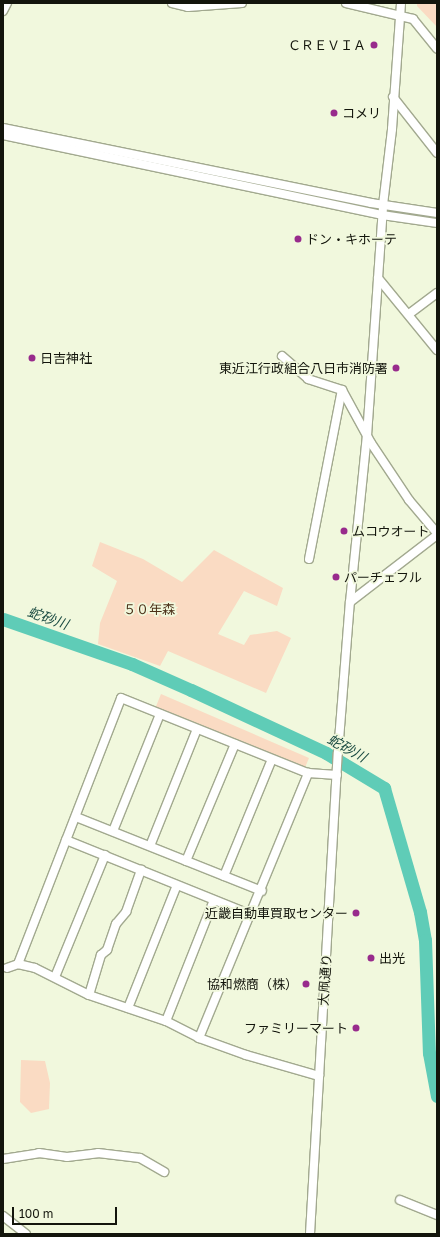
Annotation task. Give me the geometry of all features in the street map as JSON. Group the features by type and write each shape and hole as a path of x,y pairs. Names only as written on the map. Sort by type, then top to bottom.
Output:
{"street":[{"path":"3,11 7,3"},
{"path":"172,3 188,7 242,3"},
{"path":"346,3 413,19 437,50"},
{"name":"大凧通り","path":"310,1234 338,753 350,602 367,436 382,215 392,129 393,97 401,3"},
{"path":"393,97 437,153"},
{"path":"3,128 383,205 437,213"},
{"path":"3,135 382,215 437,223"},
{"path":"378,278 437,350"},
{"path":"409,314 437,293"},
{"path":"282,356 308,379 342,390 367,436 409,500 437,534 350,602"},
{"path":"309,559 342,390"},
{"path":"18,964 122,698 308,773 337,775"},
{"path":"113,831 160,714"},
{"path":"150,846 197,729"},
{"path":"186,861 235,744"},
{"path":"224,876 272,759"},
{"path":"199,1038 249,914 262,891 308,773"},
{"path":"76,817 262,891"},
{"path":"66,840 249,914"},
{"path":"55,977 105,855"},
{"path":"89,996 101,955 107,950 116,924 126,912 141,870"},
{"path":"128,1008 177,885"},
{"path":"166,1021 214,900"},
{"path":"6,968 18,964 55,977 89,996 166,1021 199,1038 296,1072 319,1076"},
{"path":"3,1159 34,1153 67,1157 98,1153 140,1158 164,1172"},
{"path":"400,1200 437,1215"},
{"path":"3,1216 26,1234"}],"green space":[{"path":"417,3 437,3 437,27 417,6"},
{"name":"５０年森","path":"100,542 143,559 182,582 214,550 283,588 277,606 244,591 218,634 244,645 250,635 277,631 291,638 266,693 168,651 160,666 98,644 100,623 117,581 92,566"},
{"path":"161,694 309,758 304,770 155,709"},
{"path":"21,1060 45,1061 50,1083 49,1109 31,1113 20,1102"}],"waterway":[{"name":"蛇砂川","path":"3,619 132,664 191,690 326,753 384,788 420,912 425,940 429,1053 437,1096"}],"place":[{"name":"ＣＲＥＶＩＡ","path":"374,45"},
{"name":"コメリ","path":"334,113"},
{"name":"ドン・キホーテ","path":"298,239"},
{"name":"日吉神社","path":"32,358"},
{"name":"東近江行政組合八日市消防署","path":"396,368"},
{"name":"ムコウオート","path":"344,531"},
{"name":"パーチェフル","path":"336,577"},
{"name":"近畿自動車買取センター","path":"356,913"},
{"name":"出光","path":"371,958"},
{"name":"協和燃商（株）","path":"306,984"},
{"name":"ファミリーマート","path":"356,1028"}]}
